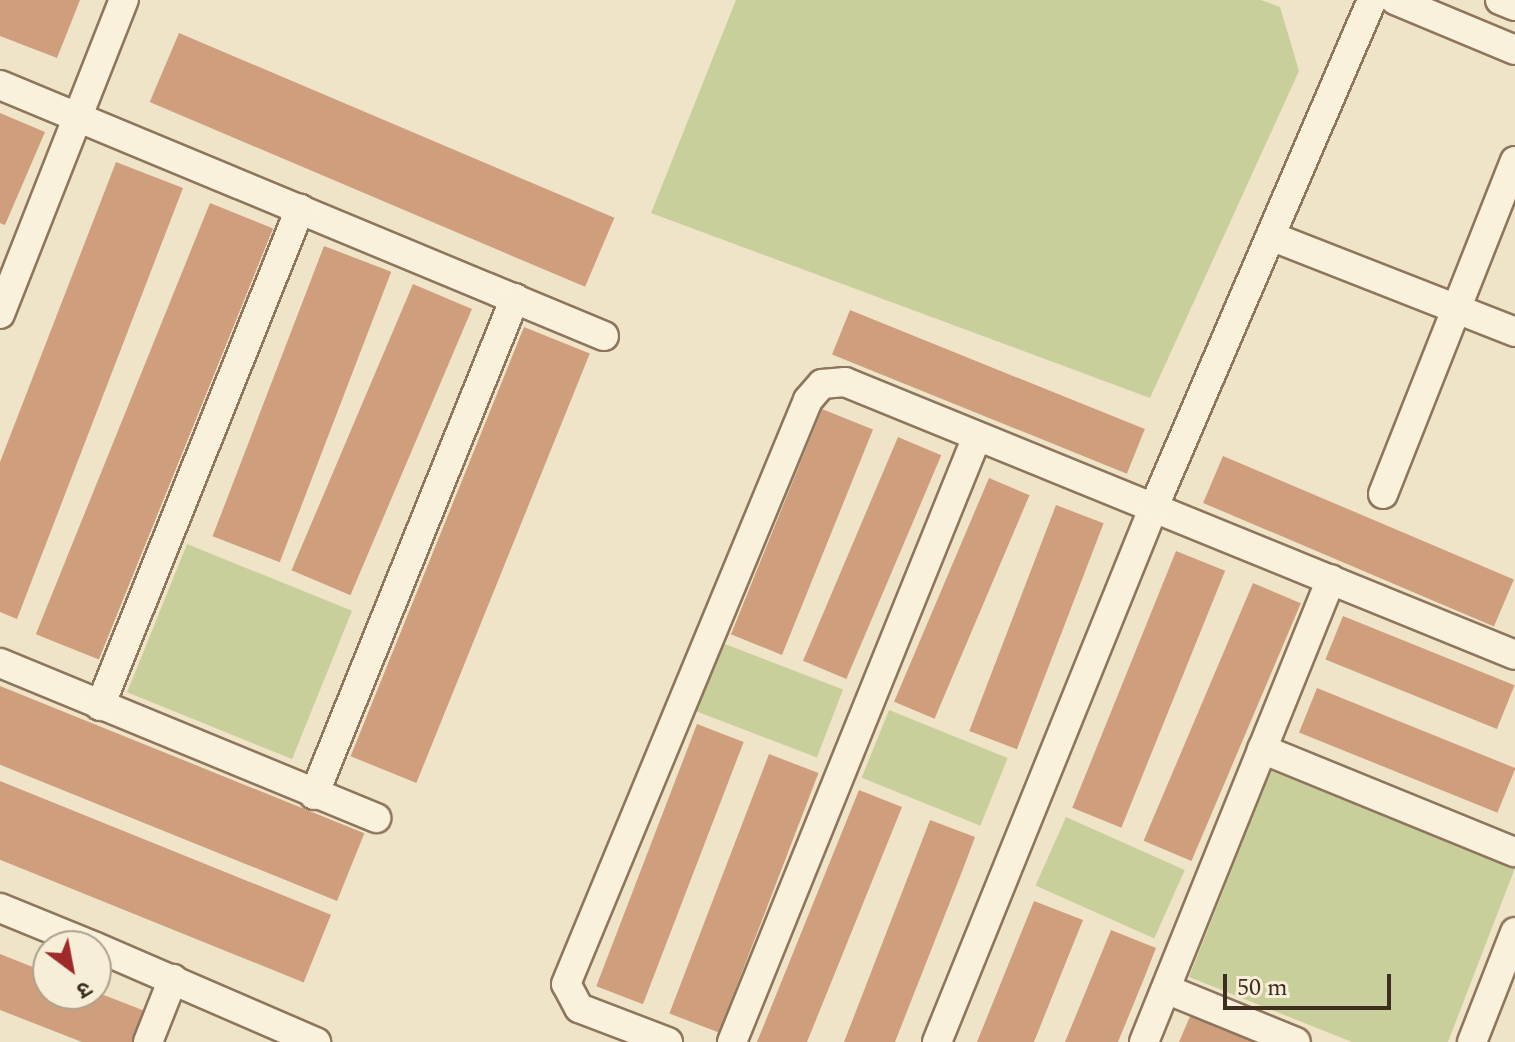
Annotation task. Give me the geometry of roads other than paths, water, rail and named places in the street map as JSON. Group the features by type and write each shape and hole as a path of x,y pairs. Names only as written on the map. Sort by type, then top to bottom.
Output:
{"street":[{"path":"0,314 124,0"},
{"path":"937,1042 1153,509 1273,237 1372,0"},
{"path":"1395,0 1515,50"},
{"path":"1500,0 1515,6"},
{"path":"0,85 604,336"},
{"path":"1383,494 1515,161"},
{"path":"100,706 300,209"},
{"path":"1273,237 1515,332"},
{"path":"314,795 515,298"},
{"path":"668,1042 579,1008 566,984 808,400 822,384 845,382 976,439 1515,655"},
{"path":"732,1042 976,439"},
{"path":"1144,1042 1331,579"},
{"path":"0,663 376,818"},
{"path":"1262,749 1515,852"},
{"path":"0,908 55,930"},
{"path":"1472,1042 1515,932"},
{"path":"112,953 316,1042"},
{"path":"148,1042 173,979"},
{"path":"1166,989 1296,1042"}]}
